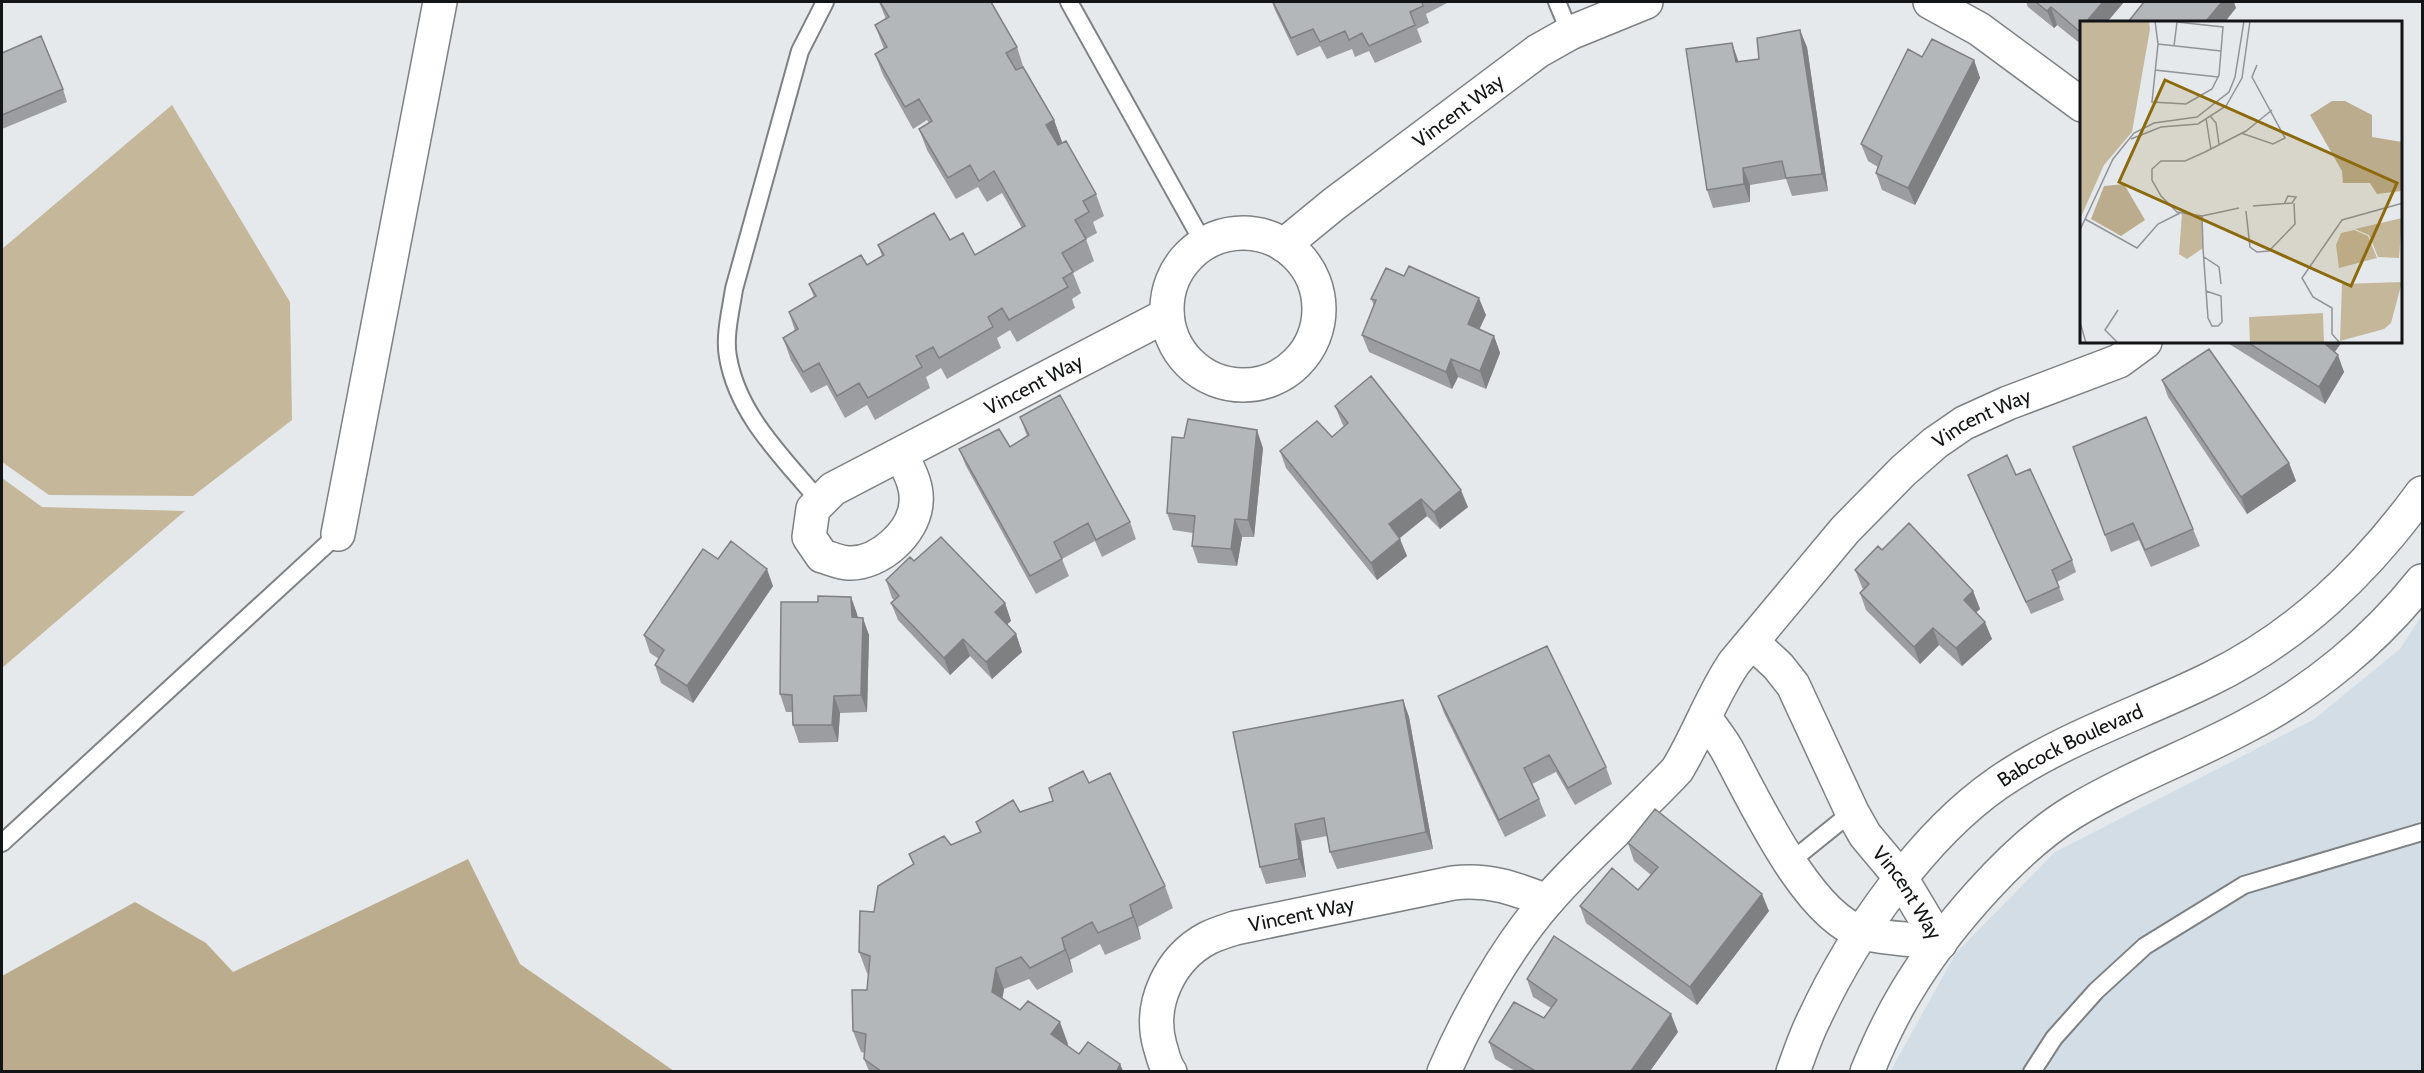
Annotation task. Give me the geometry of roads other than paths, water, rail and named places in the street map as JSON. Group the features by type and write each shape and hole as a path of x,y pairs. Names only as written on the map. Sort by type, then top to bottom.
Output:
{"street":[{"path":"338,534 440,2"},
{"name":"Vincent Way","path":"1284,244 1512,69 1570,33 1646,2"},
{"path":"1930,2 1979,29 2080,104"},
{"path":"1234,232 1260,234 1284,244 1303,261 1315,282 1320,306 1317,332 1306,354 1288,372 1266,383 1241,387 1216,382 1195,370 1178,350 1167,327 1166,301 1173,276 1188,254 1210,240 1234,232"},
{"name":"Vincent Way","path":"820,502 833,489 1167,315"},
{"name":"Vincent Way","path":"1444,1071 1461,1032 1517,942 1547,901 1677,770 1692,747 1718,687 1752,642 1845,530 1903,471 1935,443 1964,423 2008,403 2111,364 2142,344"},
{"path":"820,502 813,509 809,537 822,556 848,564 875,558 897,540 911,522 916,503 915,485 901,454"},
{"name":"Babcock Boulevard","path":"1793,1071 1815,1016 1862,933 1901,878 1935,840 1997,783 2046,754 2210,679 2280,637 2317,610 2359,569 2403,520 2422,493"},
{"path":"1867,1071 1905,994 1940,943 1997,875 2043,834 2071,813 2108,792 2248,725 2293,699 2370,637 2422,581"},
{"name":"Vincent Way","path":"1752,642 1778,666 1793,685 1851,812 1865,835 1901,878 1940,943"},
{"name":"Vincent Way","path":"1705,718 1724,746 1773,837 1815,896 1836,918 1862,933 1940,943"},
{"name":"Vincent Way","path":"1170,1071 1166,1066 1156,1033 1156,1007 1168,978 1186,955 1208,938 1235,928 1476,880 1502,884 1547,901"}],"lane":[{"path":"820,502 748,414 737,390 727,356 734,289 800,51 825,2"},
{"path":"1069,2 1204,244"},
{"path":"1557,2 1570,33"},
{"path":"2,843 338,534"},
{"path":"1790,862 1851,812"},
{"path":"2032,1071 2061,1030 2096,991 2145,946 2244,885 2422,832"}]}
